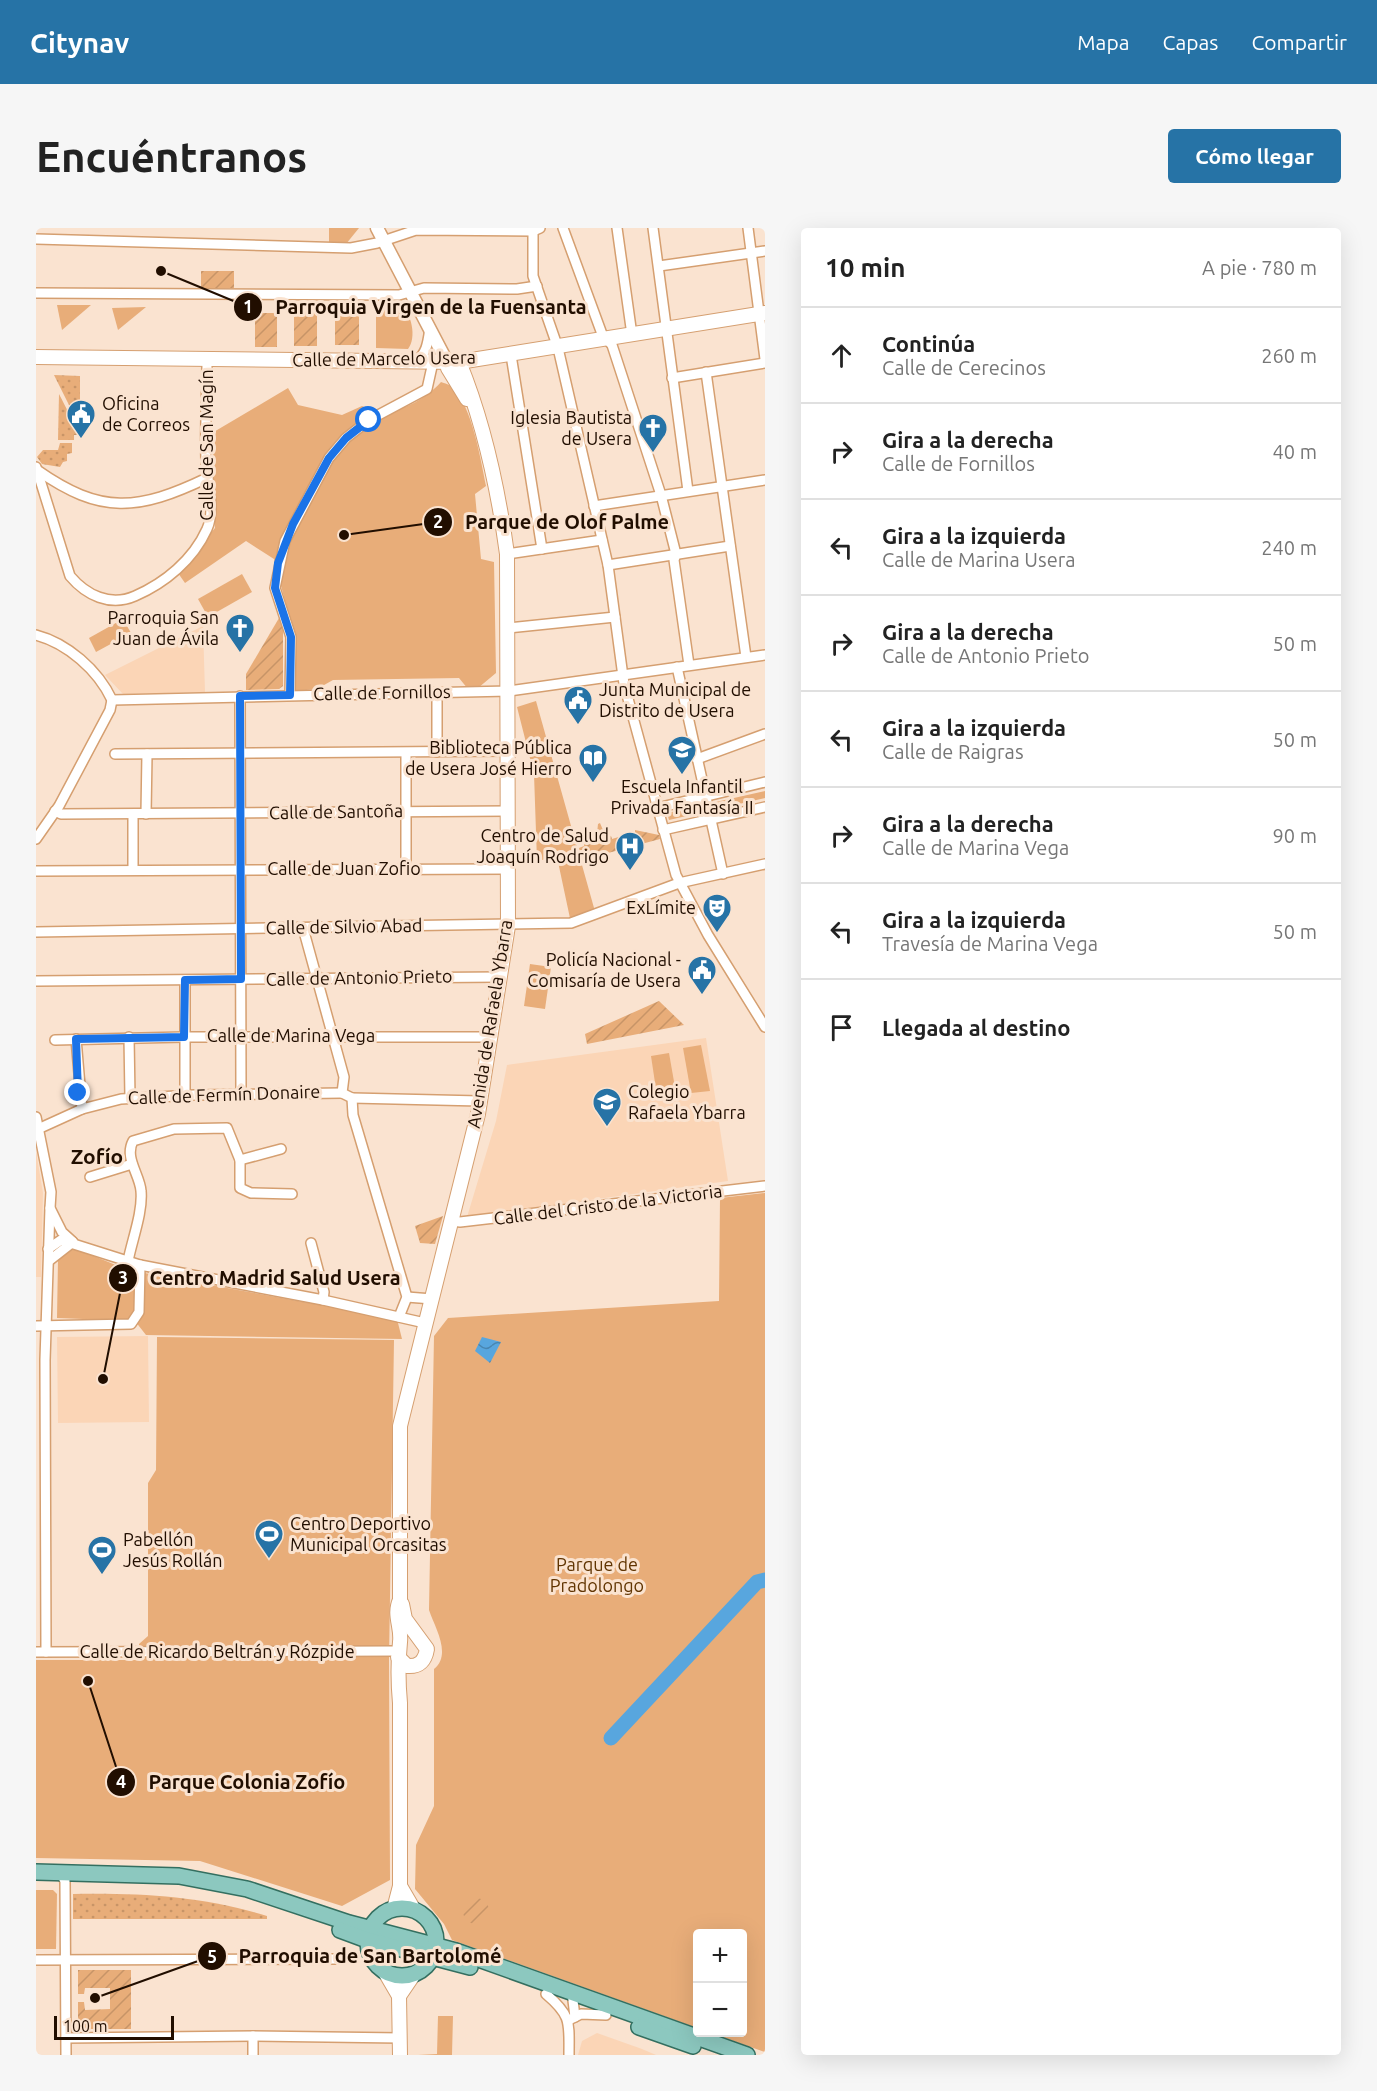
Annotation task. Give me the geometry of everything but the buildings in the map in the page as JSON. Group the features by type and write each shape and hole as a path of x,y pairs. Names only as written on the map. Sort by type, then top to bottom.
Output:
{"main road":[{"name":"Calle de Marcelo Usera","path":"36,357 447,362 558,348 762,314"},
{"name":"Avenida de Rafaela Ybarra","path":"400,1703 414,1666 422,1662 427,1649 405,1619 400,1600 400,1426 480,1101 508,926 507,554 498,492 486,439 474,407 447,362"},
{"name":"Avenida de Rafaela Ybarra","path":"394,1909 400,1886 400,1703 396,1608 400,1600"},
{"path":"414,1666 402,1663 399,1650 405,1638 416,1637"},
{"path":"36,1872 63,1877"},
{"path":"36,1880 155,1874 207,1879 269,1895 369,1934 435,1951 546,1994 572,2008 606,2015 718,2055"},
{"path":"400,1886 414,1910 427,1918 434,1930 435,1951 426,1967 414,1974 394,1976 375,1964 369,1953 369,1934 376,1920 394,1909 414,1910"},
{"path":"435,1951 572,2008 747,2055"},
{"path":"385,1972 399,1996 400,2055"},
{"path":"399,1996 414,1974"}],"street":[{"path":"290,695 291,637 275,588 285,541 329,458 346,438 369,420 427,389 447,362 377,228"},
{"path":"562,228 599,328 613,348 661,495 676,554 674,560 689,665"},
{"path":"616,228 632,335"},
{"path":"654,228 688,491"},
{"path":"672,378 765,361 762,314 748,228"},
{"path":"36,239 351,248 416,230 537,230 533,276 558,348 608,566 623,674 663,830 679,883 765,1027"},
{"path":"659,266 765,251"},
{"path":"36,293 399,295 424,288 529,289 537,286"},
{"path":"415,362 422,357 430,328"},
{"path":"511,355 542,549"},
{"name":"Calle de San Magín","path":"37,469 70,576 82,590 97,597 115,600 130,598 153,588 177,570 208,528 211,515 207,478 207,359"},
{"path":"706,372 746,657"},
{"path":"37,469 61,487 84,498 130,505 142,504 207,478"},
{"path":"594,506 765,480"},
{"path":"507,554 602,540"},
{"path":"608,566 730,546"},
{"path":"508,628 615,617"},
{"path":"36,635 61,645 101,680 112,700 111,710 55,811 36,839"},
{"name":"Calle de Fornillos","path":"112,700 508,691 765,654"},
{"path":"677,667 723,874"},
{"path":"437,692 437,752"},
{"path":"240,696 241,1093"},
{"path":"697,759 765,734"},
{"path":"115,754 508,751"},
{"path":"406,753 406,868"},
{"path":"146,814 147,754"},
{"path":"657,808 765,782"},
{"path":"663,830 765,807"},
{"name":"Calle de Santoña","path":"55,811 61,814 509,811"},
{"path":"133,814 133,870"},
{"name":"Calle de Silvio Abad","path":"36,932 508,926 580,921 679,883 765,865"},
{"name":"Calle de Juan Zofio","path":"36,871 508,869"},
{"path":"303,928 344,1077 342,1093 352,1098 480,1101"},
{"name":"Calle de Antonio Prieto","path":"36,981 501,977"},
{"path":"185,980 185,1095"},
{"path":"129,1037 130,1098"},
{"name":"Calle de Marina Vega","path":"55,1040 129,1037 491,1037"},
{"path":"76,1039 82,1109"},
{"name":"Calle de Fermín Donaire","path":"38,1129 82,1109 130,1098 241,1093 342,1093"},
{"path":"352,1098 353,1115 407,1297 399,1317"},
{"path":"36,1117 51,1192 48,1249 50,1260 41,1326 41,1652"},
{"path":"128,1261 141,1195 132,1164 130,1147 133,1142 174,1129 220,1126 231,1132 240,1160 240,1188 250,1193 292,1194"},
{"path":"240,1160 281,1149"},
{"path":"90,1177 132,1164"},
{"name":"Calle del Cristo de la Victoria","path":"452,1221 464,1222 765,1186"},
{"path":"51,1209 62,1232 73,1242"},
{"path":"48,1249 61,1240 73,1242 140,1265 323,1300 425,1323"},
{"path":"50,1260 73,1242"},
{"path":"311,1243 324,1292 323,1300"},
{"path":"41,1326 130,1324 139,1312 140,1265"},
{"path":"407,1297 432,1299"},
{"path":"383,1313 395,1311 407,1297"},
{"name":"Calle de Ricardo Beltrán y Rózpide","path":"41,1652 399,1650"},
{"path":"63,1877 66,2055"},
{"path":"36,1959 341,1959"},
{"path":"569,2055 572,2008"},
{"path":"66,2038 253,2036 400,2038"},
{"path":"253,2036 253,2055"}],"shaded area":[{"path":"203,626 205,692 123,694 105,675"},
{"name":"Colegio Rafaela Ybarra","path":"706,1038 728,1181 467,1217 496,1121 507,1065"},
{"path":"36,1151 43,1193 41,1277 36,1277"},
{"path":"148,1336 149,1422 58,1423 57,1337"},
{"path":"597,2033 656,2055 578,2055 582,2041"}],"green space":[{"path":"329,228 359,228 346,244 329,243"},
{"path":"201,271 234,271 234,288 201,289"},
{"path":"394,302 407,313 413,332 408,349 376,348 374,303"},
{"path":"57,305 91,305 62,330"},
{"path":"146,307 118,330 112,308"},
{"path":"294,312 317,312 317,346 294,346"},
{"path":"335,312 359,312 359,345 335,345"},
{"path":"255,313 277,313 277,347 255,347"},
{"path":"54,375 80,376 80,427"},
{"path":"441,382 452,387 460,396 465,407 475,434 486,486 475,494 481,559 494,562 496,673 478,688 468,689 459,678 333,680 317,689 296,691 295,639 274,559 246,541 185,583 178,573 215,528 212,433 288,388 298,405 342,415 362,406 383,411 404,407 424,397"},
{"path":"59,394 80,435 74,435 74,440 58,440"},
{"path":"60,443 72,443 72,453 67,454 67,461 63,462 60,467 42,464 37,457 43,450 58,450"},
{"path":"242,574 252,592 208,617 198,599"},
{"path":"279,618 283,628 283,686 279,689 246,690 246,674"},
{"path":"123,619 131,633 96,652 89,638"},
{"path":"536,701 596,915 571,923 557,857 537,861 534,774 517,707"},
{"path":"765,791 765,798 669,820 667,813"},
{"path":"600,823 605,835 611,836 612,839 635,832 635,830 659,835 660,839 582,860 579,848 584,846 585,828 588,827 596,843"},
{"path":"530,964 551,967 545,1009 524,1006"},
{"path":"659,1001 684,1025 587,1044 585,1034"},
{"path":"701,1045 710,1091 691,1093 683,1048"},
{"path":"669,1053 676,1093 657,1096 651,1056"},
{"name":"Parque de Pradolongo","path":"765,1193 765,2052 722,2037 747,2037 747,1929 693,1929 693,2027 452,1940 444,1924 415,1889 416,1845 434,1806 434,1669 442,1656 442,1648 429,1610 434,1336 448,1318 719,1301 720,1198"},
{"path":"443,1216 435,1244 420,1243 415,1226"},
{"path":"74,1248 128,1270 397,1319 402,1339 146,1335 135,1321 57,1318 58,1260"},
{"name":"Centro Deportivo Municipal Orcasitas","path":"157,1337 394,1340 389,1661 390,1880 342,1906 200,1861 36,1858 36,1660 139,1660 139,1644 148,1636 148,1483 156,1470"},
{"path":"36,1890 53,1890 57,1894 56,1949 36,1949"},
{"path":"73,1894 147,1895 195,1900 242,1909 267,1916 267,1919 73,1919"},
{"path":"476,1898 485,1902 489,1911 485,1920 476,1924 467,1920 463,1911 467,1902"},
{"path":"78,1970 131,1970 131,2029 78,2029 78,2002 84,2002 85,2010 110,2009 110,1988 85,1988 84,1994 78,1994"},
{"path":"438,2016 453,2016 452,2055 418,2055 437,2054"}],"water":[{"path":"482,1337 501,1342 490,1363 475,1351"}],"waterway":[{"path":"611,1738 757,1582 765,1580"}],"place":[{"name":"Parroquia Virgen de la Fuensanta","path":"161,271"},
{"name":"Oficina de Correos","path":"81,440"},
{"name":"Iglesia Bautista de Usera","path":"653,454"},
{"name":"Parque de Olof Palme","path":"344,535"},
{"name":"Parroquia San Juan de Ávila","path":"240,654"},
{"name":"Junta Municipal de Distrito de Usera","path":"578,726"},
{"name":"Escuela Infantil Privada Fantasía II","path":"682,776"},
{"name":"Biblioteca Pública de Usera José Hierro","path":"593,784"},
{"name":"Centro de Salud Joaquín Rodrigo","path":"630,872"},
{"name":"ExLímite","path":"717,934"},
{"name":"Policía Nacional - Comisaría de Usera","path":"702,996"},
{"name":"Colegio Rafaela Ybarra","path":"607,1128"},
{"name":"Centro Madrid Salud Usera","path":"103,1379"},
{"name":"Centro Deportivo Municipal Orcasitas","path":"269,1560"},
{"name":"Pabellón Jesús Rollán","path":"102,1576"},
{"name":"Parque Colonia Zofío","path":"88,1681"},
{"name":"Parroquia de San Bartolomé","path":"95,1998"}],"district":[{"name":"Zofío","path":"97,1157"}],"route":[{"path":"78,1093 76,1039 184,1037 185,980 241,979 240,696 290,695 291,637 281,613 275,588 278,563 293,524 329,458 346,438 369,420"}]}
